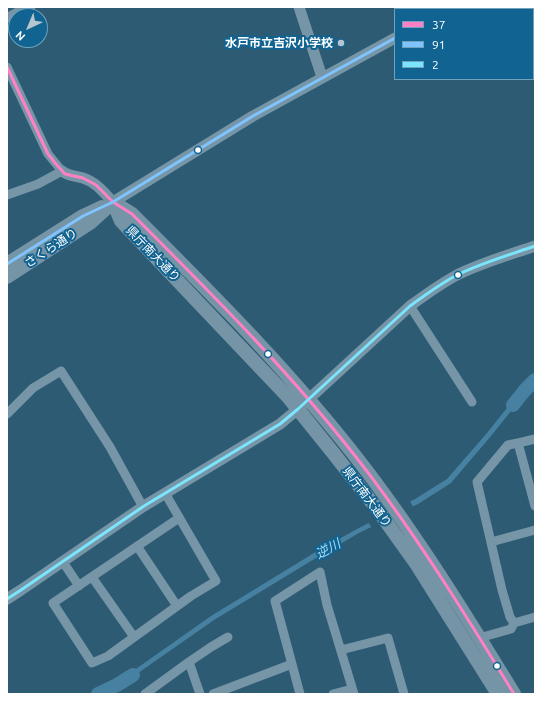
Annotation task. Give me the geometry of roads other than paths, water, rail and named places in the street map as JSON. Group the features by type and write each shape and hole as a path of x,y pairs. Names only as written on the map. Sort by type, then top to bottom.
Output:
{"main road":[{"name":"さくら通り","path":"7,264 83,216 113,202"},
{"name":"さくら通り","path":"7,278 90,223 113,202"},
{"name":"県庁南大通り","path":"113,202 138,219 251,335 309,399 361,463 404,522 443,580 514,694"},
{"name":"県庁南大通り","path":"113,202 121,221 298,409 354,478 437,594 498,694"}],"street":[{"path":"7,18 19,11 31,7"},
{"path":"299,7 322,77"},
{"name":"さくら通り","path":"113,202 215,138 322,77 394,39"},
{"path":"7,67 48,154 62,171 68,175 89,181 99,188 113,202"},
{"path":"7,195 38,184 62,171"},
{"path":"7,599 143,506 280,424 410,306 425,295 457,275 475,267 535,246"},
{"path":"410,306 472,402"},
{"path":"7,414 33,388 61,371 110,446 143,506"},
{"path":"514,622 510,617 502,590 477,482 508,445 535,439"},
{"path":"518,443 535,506"},
{"path":"165,493 180,518 216,581 191,596 108,656 92,663 53,603 180,518"},
{"path":"491,542 535,530"},
{"path":"137,546 177,606"},
{"path":"63,562 79,586"},
{"path":"300,694 275,601 320,572 327,605 353,692 333,694"},
{"path":"92,577 134,637"},
{"path":"514,622 535,617"},
{"path":"480,638 511,629 514,622"},
{"path":"145,694 155,691 189,662 228,637"},
{"path":"341,650 388,638 404,694"},
{"path":"189,662 200,694"},
{"path":"213,694 224,692 292,664"}],"water":[{"path":"523,388 527,391 451,483 418,504 359,533 214,620 118,687 116,683 211,616 314,553 415,499 447,479 487,433"}],"waterway":[{"name":"逆川","path":"513,405 535,380"},
{"name":"逆川","path":"98,694 133,675"}],"place":[{"name":"水戸市立吉沢小学校","path":"341,43"}]}
